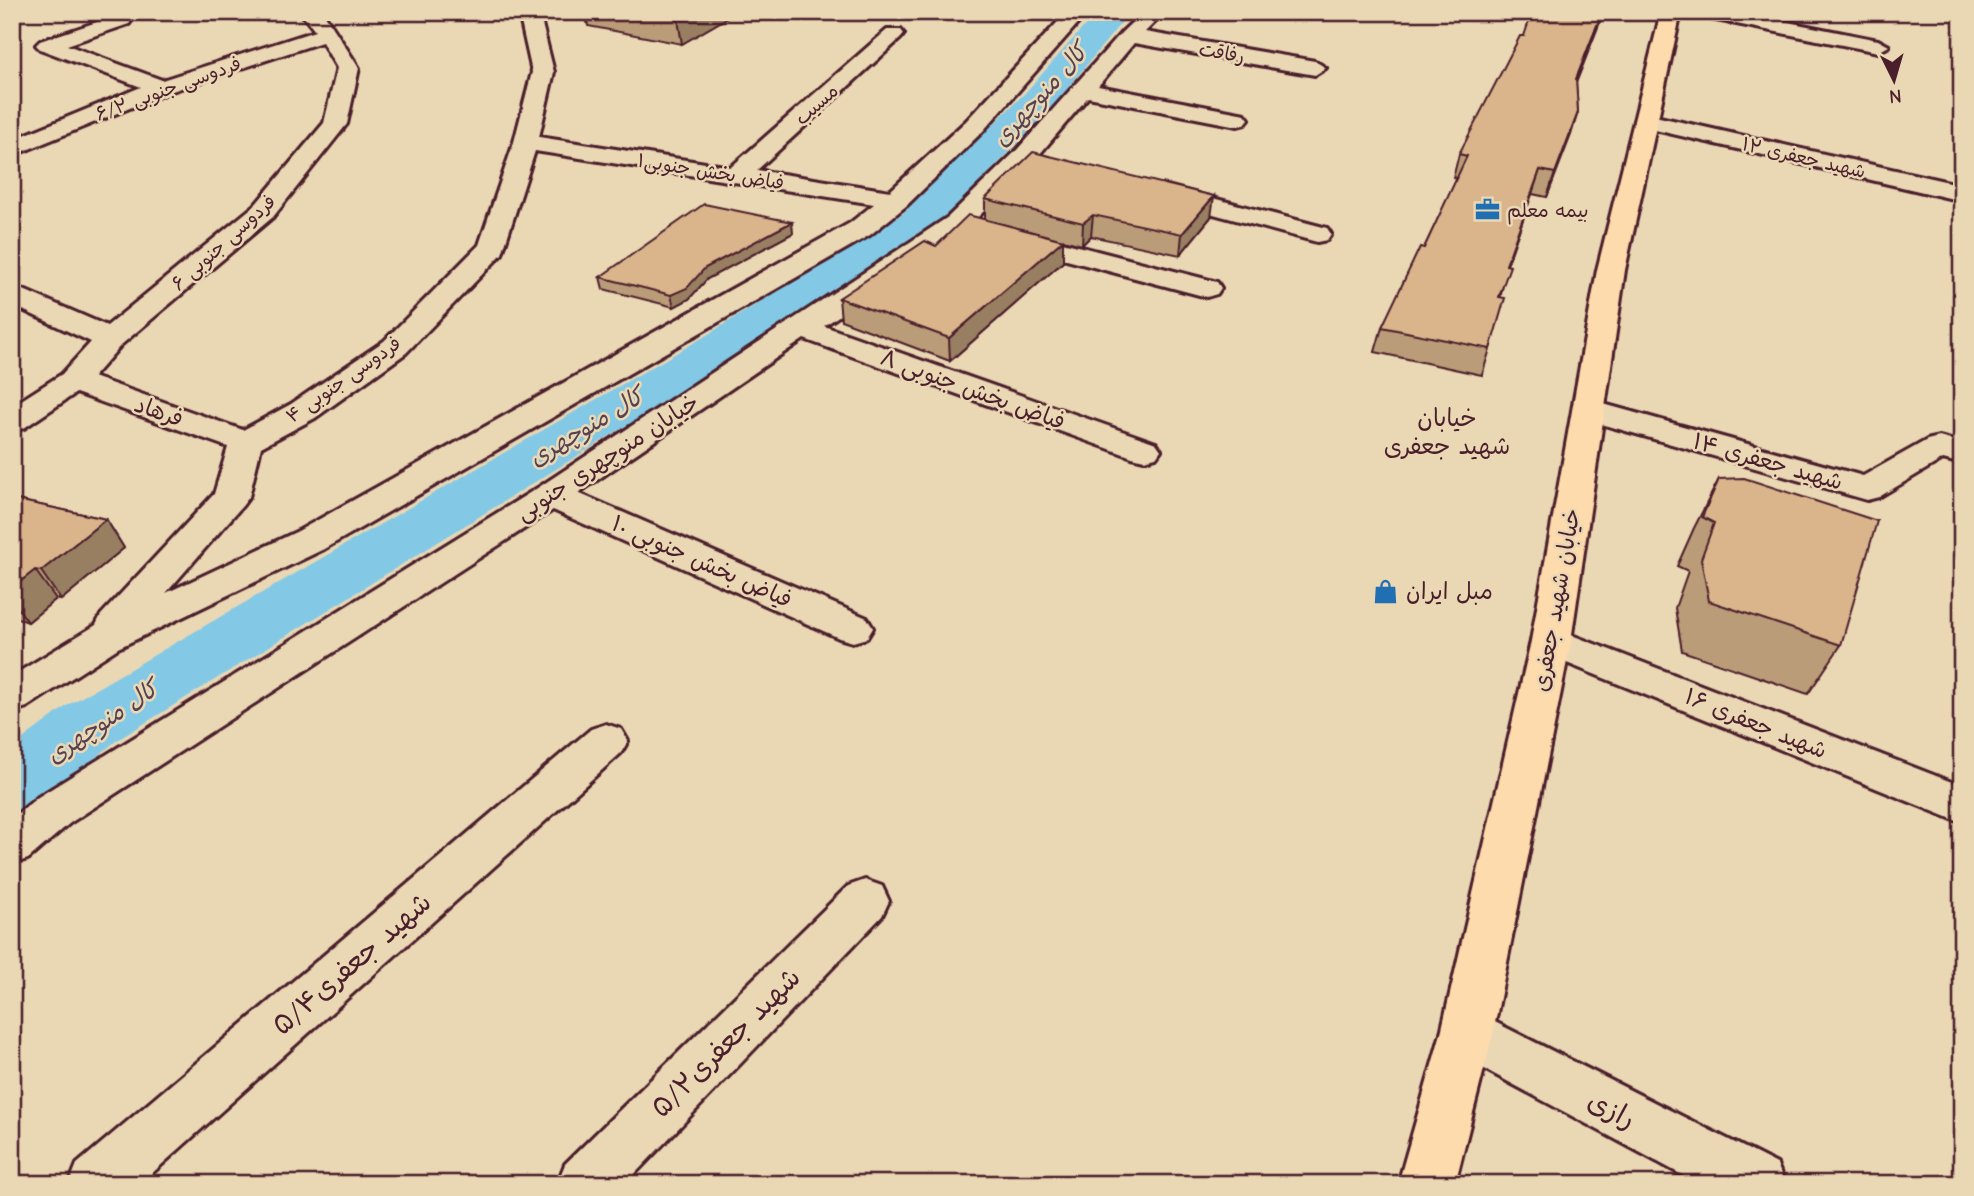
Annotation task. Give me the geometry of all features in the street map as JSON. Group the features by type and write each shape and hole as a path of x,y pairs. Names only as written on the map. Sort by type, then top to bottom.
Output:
{"main road":[{"name":"خیابان شهید جعفری","path":"1426,1184 1467,1034 1551,641 1611,270 1671,12"}],"street":[{"name":"فردوسی جنوبی ۶","path":"12,421 73,381 110,340 264,211 335,124 348,68 318,19 310,12"},
{"name":"فردوسی جنوبی ۴","path":"246,442 303,411 395,347 492,248 526,142 543,72 531,20 523,12"},
{"path":"12,696 104,638 311,540 860,229 897,200 1012,88 1078,12"},
{"name":"خیابان منوچهری جنوبی","path":"12,845 54,810 551,495 957,223 1038,160 1085,90 1129,36 1156,12"},
{"path":"1706,12 1878,46"},
{"path":"122,20 47,45 161,87"},
{"name":"فردوسی جنوبی ۶/۲","path":"12,149 161,87 327,34"},
{"name":"مسیب","path":"738,174 894,34"},
{"name":"رفاقت","path":"1129,36 1315,68"},
{"path":"1085,90 1237,119"},
{"name":"شهید جعفری ۱۲","path":"1646,121 1962,193"},
{"name":"فیاض بخش جنوبی۱","path":"526,142 897,200"},
{"path":"1144,188 1317,234"},
{"path":"957,223 1207,288"},
{"path":"12,294 110,340"},
{"name":"فیاض بخش جنوبی ۸","path":"802,328 1144,450"},
{"name":"فرهاد","path":"73,381 246,442"},
{"name":"شهید جعفری ۱۴","path":"1589,410 1867,489 1950,451"},
{"path":"104,638 231,497 246,442"},
{"name":"فیاض بخش جنوبی ۱۰","path":"551,495 853,628"},
{"name":"شهید جعفری ۱۶","path":"1551,641 1962,805"},
{"name":"شهید جعفری۵/۴","path":"97,1184 606,741"},
{"name":"شهید جعفری۵/۲","path":"585,1184 865,901"},
{"name":"رازی","path":"1467,1034 1757,1184"}],"building":[{"path":"1532,12 1602,12 1576,79 1578,112 1555,173 1540,170 1506,265 1510,266 1499,297 1505,298 1490,349 1382,327 1420,247 1424,248 1467,156 1459,154 1520,36 1524,36"},
{"path":"1033,152 1214,196 1182,234 1093,215 1083,223 985,199"},
{"path":"704,204 792,222 705,268 687,288 671,295 600,277"},
{"path":"968,215 1063,240 949,338 839,298 925,241 936,246"},
{"path":"1744,478 1877,521 1841,645 1709,601 1701,559 1714,523 1702,517 1719,479"},
{"path":"12,499 106,519 41,571 35,570 12,588"}],"waterway":[{"name":"کال منوچهری","path":"12,786 92,723 719,348 917,223 1037,102 1114,12"}],"place":[{"name":"بیمه معلم","path":"1487,210"},
{"name":"مبل ایران","path":"1386,591"}],"district":[{"name":"خیابان شهید جعفری","path":"1447,432"}]}
